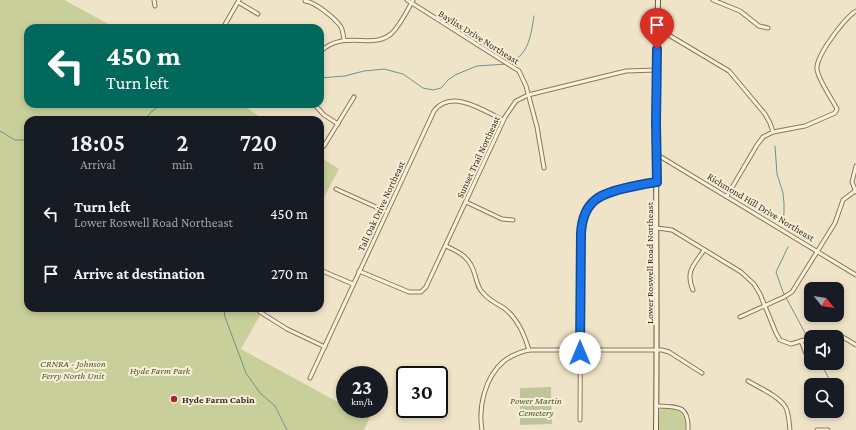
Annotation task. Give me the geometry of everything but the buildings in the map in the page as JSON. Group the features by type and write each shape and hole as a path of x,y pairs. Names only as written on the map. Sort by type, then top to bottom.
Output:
{"street":[{"path":"154,0 154,6"},
{"name":"Bayliss Drive Northeast","path":"407,0 412,1 519,71 524,80 538,127 544,168"},
{"name":"Lower Roswell Road Northeast","path":"656,430 658,0"},
{"path":"713,0 740,11 759,26 768,28"},
{"path":"225,24 239,1 258,14"},
{"path":"305,1 313,3 336,22 341,28 344,39"},
{"path":"324,49 332,43 344,39 377,40 387,36 396,28 412,1"},
{"path":"727,196 763,137 773,132 805,126 834,114 836,108 820,76 817,65 822,54 845,20 856,11"},
{"path":"658,31 662,31 729,71 765,114 773,132"},
{"name":"Sunset Trail Northeast","path":"359,271 403,291 414,293 424,290 446,246 503,120 507,112 516,101 528,95 626,71 657,70"},
{"path":"324,146 354,97"},
{"name":"Tall Oak Drive Northeast","path":"310,378 430,117 437,107 450,101 463,102 503,120"},
{"path":"318,108 324,115 338,124"},
{"name":"Richmond Hill Drive Northeast","path":"657,156 727,196 856,274"},
{"path":"740,317 792,292 835,223 843,200 855,192 852,182 856,166"},
{"path":"580,420 581,233 585,214 596,199 606,193 657,182"},
{"path":"336,189 387,212"},
{"path":"466,202 502,219 513,220"},
{"path":"657,228 672,230 750,280 754,284 765,305 776,334 780,340 791,344 804,340"},
{"path":"446,246 468,259 473,268 480,290 485,296 503,308 514,318 523,332 529,350"},
{"path":"693,290 689,280 690,273 704,250"},
{"path":"324,272 353,284"},
{"path":"260,312 298,334 325,347"},
{"path":"844,338 856,345"},
{"path":"801,341 804,348"},
{"path":"482,430 482,402 493,374 503,362 513,355 529,350 656,350 669,352 702,372"},
{"path":"748,381 778,399 785,405 788,413 790,430"},
{"path":"656,406 673,406 682,410 688,417 688,430"},
{"path":"817,430 828,430"}],"green space":[{"name":"CRNRA - Johnson Ferry North Unit","path":"0,0 64,0 109,24 24,24 24,108 247,108 259,116 24,116 24,312 262,312 241,349 336,401 336,418 370,418 364,430 0,430"},
{"path":"324,160 339,169 324,197"},
{"name":"Power Martin Cemetery","path":"551,387 552,424 520,425 520,388"},
{"path":"661,409 677,410 683,414 685,418 686,430 659,430"}],"waterway":[{"path":"510,63 521,55 525,49 530,37 534,16"},
{"path":"324,78 345,76 364,71 384,69 403,74 423,88 433,90 441,88 455,75 477,66 507,64"},
{"path":"148,116 156,108"},
{"path":"0,131 15,140 24,140"},
{"path":"775,146 777,174 783,193 783,221"},
{"path":"788,247 776,272 783,292 804,331"},
{"path":"224,312 246,373 260,393 275,406 287,430"},
{"path":"824,370 828,378"}],"place":[{"name":"Hyde Farm Cabin","path":"174,399"}],"route":[{"path":"580,353 581,233 585,214 596,199 610,191 657,182 657,49"}],"park label":[{"name":"Hyde Farm Park","path":"160,370"}]}
